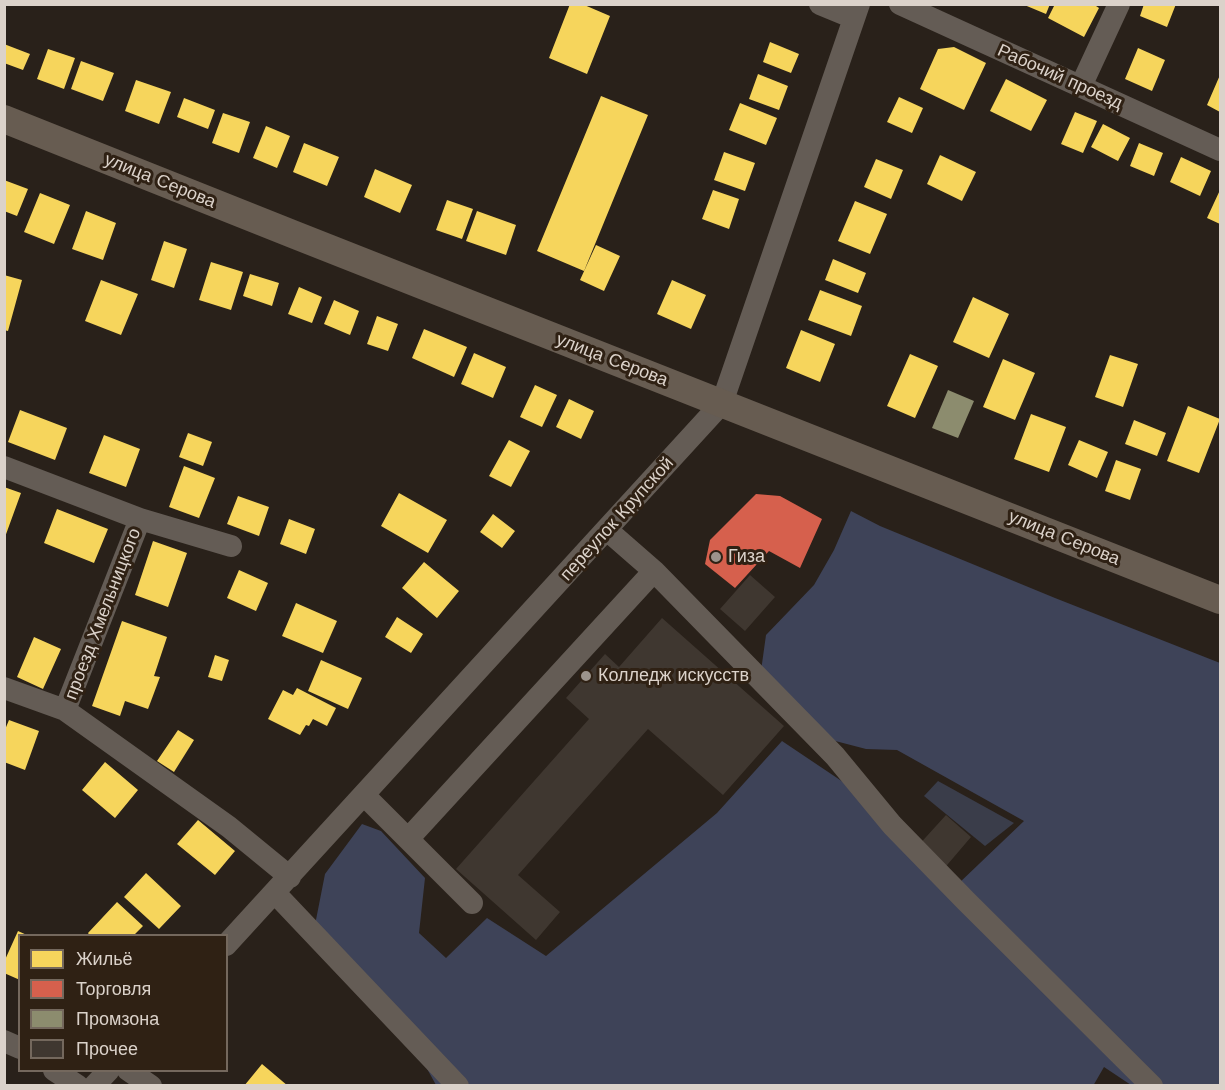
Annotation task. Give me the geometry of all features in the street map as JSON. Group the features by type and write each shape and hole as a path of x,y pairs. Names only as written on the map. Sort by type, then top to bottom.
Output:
{"main road":[{"name":"улица Серова","path":"4,119 1221,600"}],"street":[{"path":"820,4 856,11"},
{"name":"Рабочий проезд","path":"900,4 1221,150"},
{"path":"1081,86 1119,4"},
{"name":"переулок Крупской","path":"228,943 722,403 856,11"},
{"name":"проезд Хмельницкого","path":"4,466 140,519 65,710"},
{"path":"140,519 231,546"},
{"path":"607,530 654,571 835,756 892,825 1152,1086"},
{"path":"408,839 654,571"},
{"name":"проезд Хмельницкого","path":"4,688 65,710 229,827 290,877"},
{"path":"364,795 472,903"},
{"path":"274,893 458,1086"},
{"path":"4,1041 18,1047"},
{"path":"56,1072 78,1086"},
{"path":"94,1086 107,1072"},
{"path":"130,1072 151,1086"}],"shaded area":[{"path":"851,511 880,526 1220,663 1220,1085 1131,1085 1104,1067 1093,1086 436,1085 414,1045 314,930 325,874 362,824 381,831 425,878 419,933 446,958 487,918 546,956 717,813 782,741 852,788 957,885 1024,821 897,750 866,749 797,731 760,678 766,635 814,585 834,550"},
{"path":"938,781 1014,823 985,846 924,796"}],"building: Жильё":[{"path":"570,4 582,4 610,16 587,74 549,58"},
{"path":"1022,4 1050,4 1046,14"},
{"path":"1055,4 1093,4 1099,8 1084,37 1048,18"},
{"path":"1144,4 1176,4 1167,27 1140,16"},
{"path":"770,42 799,54 791,73 763,62"},
{"path":"4,44 30,54 23,70 4,63"},
{"path":"954,47 986,63 964,110 920,89 938,49"},
{"path":"1138,48 1165,60 1152,91 1125,79"},
{"path":"48,49 75,58 64,89 37,79"},
{"path":"81,61 114,73 103,101 71,89"},
{"path":"758,74 788,86 779,110 749,99"},
{"path":"1220,75 1220,112 1207,105"},
{"path":"1006,79 1047,100 1031,131 990,111"},
{"path":"136,80 171,92 159,124 125,111"},
{"path":"601,96 648,115 584,271 537,251"},
{"path":"899,97 923,108 912,133 887,122"},
{"path":"184,98 215,110 208,129 177,117"},
{"path":"740,103 777,118 766,145 729,130"},
{"path":"1075,112 1097,121 1083,153 1061,144"},
{"path":"223,113 250,122 239,153 212,143"},
{"path":"1103,124 1130,138 1118,161 1091,147"},
{"path":"266,126 290,136 277,168 253,158"},
{"path":"304,143 339,157 327,186 293,172"},
{"path":"1139,143 1163,153 1154,176 1130,166"},
{"path":"724,152 755,163 745,191 714,180"},
{"path":"940,155 976,172 962,201 927,184"},
{"path":"1181,157 1211,171 1200,196 1170,182"},
{"path":"876,159 903,170 891,199 864,187"},
{"path":"375,169 412,185 400,213 364,197"},
{"path":"4,180 28,189 17,216 4,211"},
{"path":"713,190 739,199 729,229 702,219"},
{"path":"1220,190 1220,224 1207,218"},
{"path":"40,193 70,205 54,244 24,232"},
{"path":"447,200 473,209 462,239 436,230"},
{"path":"855,201 887,214 870,254 838,241"},
{"path":"86,211 116,223 103,260 72,249"},
{"path":"477,211 516,225 506,255 466,241"},
{"path":"164,241 187,249 174,288 151,280"},
{"path":"596,245 620,256 604,291 580,280"},
{"path":"833,259 866,273 858,293 825,280"},
{"path":"211,262 243,272 231,310 199,300"},
{"path":"250,274 279,283 272,306 243,296"},
{"path":"4,275 22,280 8,331 4,330"},
{"path":"101,280 138,294 121,335 85,321"},
{"path":"672,280 706,295 691,329 657,314"},
{"path":"299,287 322,297 312,323 288,314"},
{"path":"820,290 862,306 851,336 808,320"},
{"path":"973,297 1009,314 989,358 953,342"},
{"path":"334,300 359,311 350,335 324,324"},
{"path":"377,316 398,324 388,351 367,344"},
{"path":"424,329 467,347 454,377 412,358"},
{"path":"801,330 835,344 820,382 786,368"},
{"path":"474,353 506,367 493,398 461,384"},
{"path":"910,354 938,366 915,418 887,406"},
{"path":"1110,355 1138,364 1123,407 1095,397"},
{"path":"1003,359 1035,373 1015,420 983,407"},
{"path":"535,385 557,395 542,427 520,417"},
{"path":"569,399 594,411 581,439 556,427"},
{"path":"1188,406 1220,419 1199,473 1167,461"},
{"path":"20,410 67,428 55,460 8,442"},
{"path":"1031,414 1066,427 1049,472 1014,459"},
{"path":"1134,420 1166,433 1157,456 1125,444"},
{"path":"188,433 212,442 203,466 179,457"},
{"path":"104,435 140,449 126,487 89,473"},
{"path":"509,440 530,451 511,487 489,476"},
{"path":"1079,440 1108,452 1097,478 1068,465"},
{"path":"1116,460 1141,469 1130,500 1105,491"},
{"path":"184,466 215,478 199,518 169,507"},
{"path":"4,487 21,493 5,537 4,537"},
{"path":"399,493 447,520 428,553 381,526"},
{"path":"238,496 269,507 259,536 227,524"},
{"path":"57,509 108,529 94,563 44,543"},
{"path":"493,514 515,531 502,548 480,532"},
{"path":"289,519 315,529 306,554 280,544"},
{"path":"153,541 187,553 168,607 135,595"},
{"path":"424,562 459,591 437,618 402,588"},
{"path":"239,570 268,583 256,611 227,598"},
{"path":"296,603 337,621 323,653 282,636"},
{"path":"397,617 423,634 411,653 385,637"},
{"path":"122,621 167,637 154,676 160,677 148,709 125,701 120,716 92,706"},
{"path":"34,637 61,649 43,689 17,677"},
{"path":"215,655 229,660 222,681 208,677"},
{"path":"321,660 362,678 348,709 308,691"},
{"path":"297,688 336,708 327,726 313,719 300,735 268,719 283,690 293,695"},
{"path":"9,720 39,731 25,770 4,762 4,732"},
{"path":"178,730 194,740 174,772 157,761"},
{"path":"105,762 138,790 115,818 82,790"},
{"path":"198,820 235,851 215,875 177,844"},
{"path":"146,873 181,906 159,929 124,897"},
{"path":"117,902 143,926 135,934 88,933"},
{"path":"18,931 25,934 18,934 18,979 4,973 4,962"},
{"path":"262,1064 288,1086 244,1086"}],"building: Торговля":[{"path":"756,494 780,496 822,519 800,568 769,551 735,588 705,564 710,540"}],"building: Промзона":[{"path":"948,390 974,401 958,438 932,428"}],"building: Прочее":[{"path":"750,575 775,597 745,631 720,609"},
{"path":"662,618 784,726 723,795 648,729 518,875 560,912 536,940 456,869 589,719 566,698 605,654 619,667"},
{"path":"946,815 971,837 942,871 916,848"}],"place":[{"name":"Гиза","path":"716,557"},
{"name":"Колледж искусств","path":"586,676"}]}
